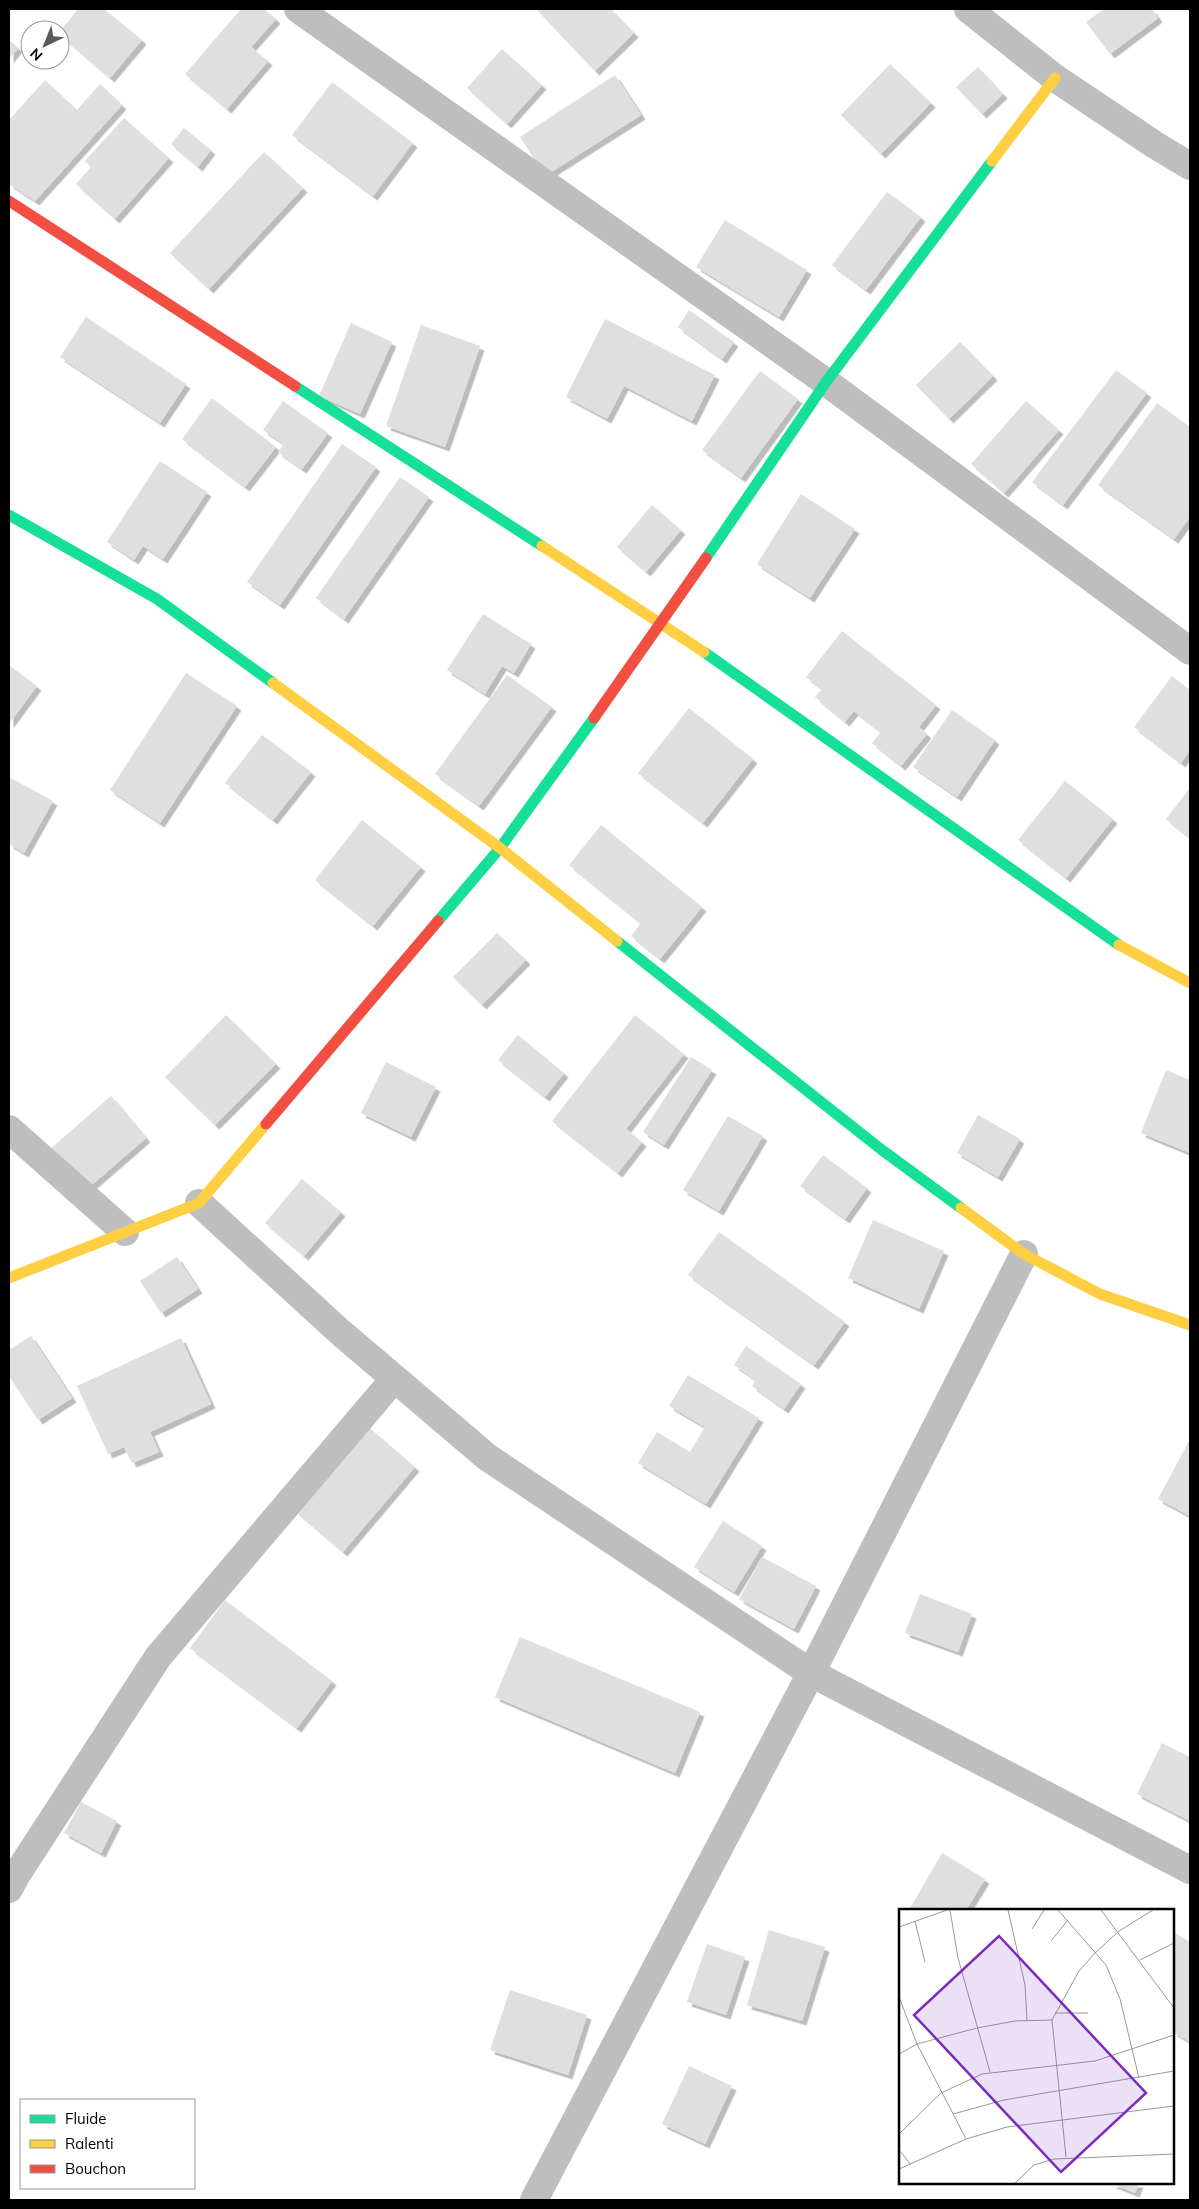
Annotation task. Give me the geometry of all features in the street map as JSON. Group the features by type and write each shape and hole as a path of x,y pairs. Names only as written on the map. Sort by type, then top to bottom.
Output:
{"street":[{"path":"298,9 826,382 1190,651"},
{"path":"968,9 1055,78 1155,145 1190,166"},
{"path":"9,1278 199,1203 500,848 662,623 826,382 1055,78"},
{"path":"9,201 662,623 1117,944 1190,983"},
{"path":"9,514 157,599 500,848 882,1150 1024,1254 1100,1294 1190,1326"},
{"path":"9,1129 125,1232"},
{"path":"199,1203 340,1332 486,1457 811,1673 1190,1870"},
{"path":"534,2200 811,1673 1024,1254"},
{"path":"9,1889 158,1657 394,1379"}],"building":[{"path":"78,9 104,9 142,40 110,78 70,44 69,20"},
{"path":"241,9 264,9 276,19 251,47 268,61 227,109 185,74"},
{"path":"540,9 611,9 634,33 595,71 538,11"},
{"path":"1104,9 1152,9 1158,18 1110,54 1086,22"},
{"path":"9,40 18,48 9,59"},
{"path":"502,49 542,85 507,124 467,88"},
{"path":"890,64 931,103 881,154 841,115"},
{"path":"978,67 1003,94 982,114 956,87"},
{"path":"615,75 641,115 545,176 520,137"},
{"path":"45,80 77,110 100,84 122,105 35,201 9,184 9,120"},
{"path":"332,82 413,143 373,196 292,135"},
{"path":"124,118 169,158 115,219 76,184 91,167 85,161"},
{"path":"184,128 211,150 198,167 171,144"},
{"path":"264,152 303,188 209,289 170,253"},
{"path":"887,192 921,217 866,290 832,265"},
{"path":"725,220 807,270 779,317 696,267"},
{"path":"689,310 734,342 722,359 678,327"},
{"path":"86,317 186,384 160,423 60,357"},
{"path":"605,319 715,375 692,421 624,386 607,419 566,397"},
{"path":"351,323 392,342 360,414 319,396"},
{"path":"421,325 480,346 445,447 386,426"},
{"path":"960,342 993,376 949,419 916,385"},
{"path":"1116,370 1147,393 1063,505 1032,482"},
{"path":"760,371 798,399 741,478 702,450"},
{"path":"212,398 276,447 245,487 182,439"},
{"path":"283,401 328,433 302,469 278,452 284,444 263,430"},
{"path":"1026,401 1059,430 1004,493 971,464"},
{"path":"1157,403 1190,427 1190,517 1174,539 1098,485"},
{"path":"342,444 376,467 280,605 247,582"},
{"path":"160,461 207,492 163,559 143,546 134,560 107,542"},
{"path":"400,477 429,497 344,619 316,598"},
{"path":"801,494 855,529 810,598 757,564"},
{"path":"652,505 681,530 646,572 617,547"},
{"path":"483,614 531,644 514,673 502,666 485,694 447,670"},
{"path":"842,631 936,705 919,727 927,734 901,766 872,743 881,732 854,711 845,722 815,697 822,689 806,677"},
{"path":"9,665 37,686 9,724"},
{"path":"186,673 237,706 160,823 110,790"},
{"path":"507,675 552,707 479,806 435,774"},
{"path":"1172,676 1190,690 1190,750 1181,763 1134,727"},
{"path":"689,708 753,759 703,823 638,773"},
{"path":"952,710 995,740 957,797 913,767"},
{"path":"262,735 311,772 273,820 225,783"},
{"path":"9,777 53,801 24,853 9,844"},
{"path":"1065,781 1113,819 1066,878 1018,840"},
{"path":"1190,788 1190,838 1166,819"},
{"path":"362,820 421,867 373,926 315,880"},
{"path":"601,825 702,907 660,959 631,936 641,923 569,865"},
{"path":"497,933 526,960 482,1005 453,977"},
{"path":"226,1015 276,1064 215,1125 165,1077"},
{"path":"635,1015 684,1054 626,1129 642,1142 618,1173 552,1121"},
{"path":"518,1035 564,1073 545,1097 498,1060"},
{"path":"691,1057 712,1070 664,1145 643,1132"},
{"path":"386,1062 436,1087 411,1137 361,1113"},
{"path":"1166,1070 1190,1080 1190,1153 1141,1133"},
{"path":"111,1096 146,1138 86,1190 50,1149"},
{"path":"978,1115 1020,1139 998,1177 957,1153"},
{"path":"728,1116 763,1136 719,1211 683,1190"},
{"path":"823,1155 867,1188 845,1219 800,1186"},
{"path":"302,1179 341,1212 304,1256 265,1223"},
{"path":"873,1220 944,1251 919,1309 848,1278"},
{"path":"719,1232 845,1322 814,1365 688,1275"},
{"path":"177,1257 198,1289 161,1313 140,1281"},
{"path":"31,1336 72,1398 38,1420 9,1376 9,1350"},
{"path":"181,1338 211,1404 150,1432 159,1452 132,1463 124,1447 108,1454 77,1386"},
{"path":"746,1346 801,1384 784,1409 752,1386 756,1380 734,1365"},
{"path":"688,1375 759,1418 706,1504 638,1463 657,1432 690,1452 705,1427 669,1406"},
{"path":"366,1425 415,1467 343,1552 294,1510"},
{"path":"1190,1439 1190,1516 1158,1499"},
{"path":"723,1521 762,1546 734,1592 694,1567"},
{"path":"762,1557 816,1586 794,1629 739,1599"},
{"path":"920,1594 972,1614 958,1652 905,1633"},
{"path":"225,1600 332,1681 297,1728 190,1648"},
{"path":"520,1637 700,1712 675,1773 495,1697"},
{"path":"1162,1743 1190,1757 1190,1821 1137,1794"},
{"path":"81,1802 117,1821 101,1853 64,1833"},
{"path":"942,1853 985,1879 967,1909 910,1909"},
{"path":"769,1930 825,1947 802,2021 747,2005"},
{"path":"1175,1933 1190,1942 1190,2042 1174,2033"},
{"path":"707,1944 745,1957 726,2015 687,2002"},
{"path":"510,1990 587,2015 568,2075 490,2050"},
{"path":"689,2066 732,2086 705,2144 662,2124"},
{"path":"1112,2184 1139,2184 1135,2193"}],"traffic: fast":[{"path":"706,558 826,382 992,161"},
{"path":"295,386 542,546"},
{"path":"9,515 157,599 273,683"},
{"path":"704,652 1119,945"},
{"path":"438,921 500,848 594,718"},
{"path":"617,941 882,1150 961,1208"}],"traffic: slow":[{"path":"992,161 1055,78"},
{"path":"542,546 704,652"},
{"path":"273,683 500,848 617,941"},
{"path":"1119,945 1190,983"},
{"path":"9,1278 199,1203 266,1124"},
{"path":"961,1208 1024,1254 1100,1294 1190,1325"}],"traffic: jam":[{"path":"9,201 295,386"},
{"path":"594,718 706,558"},
{"path":"266,1124 438,921"}]}
